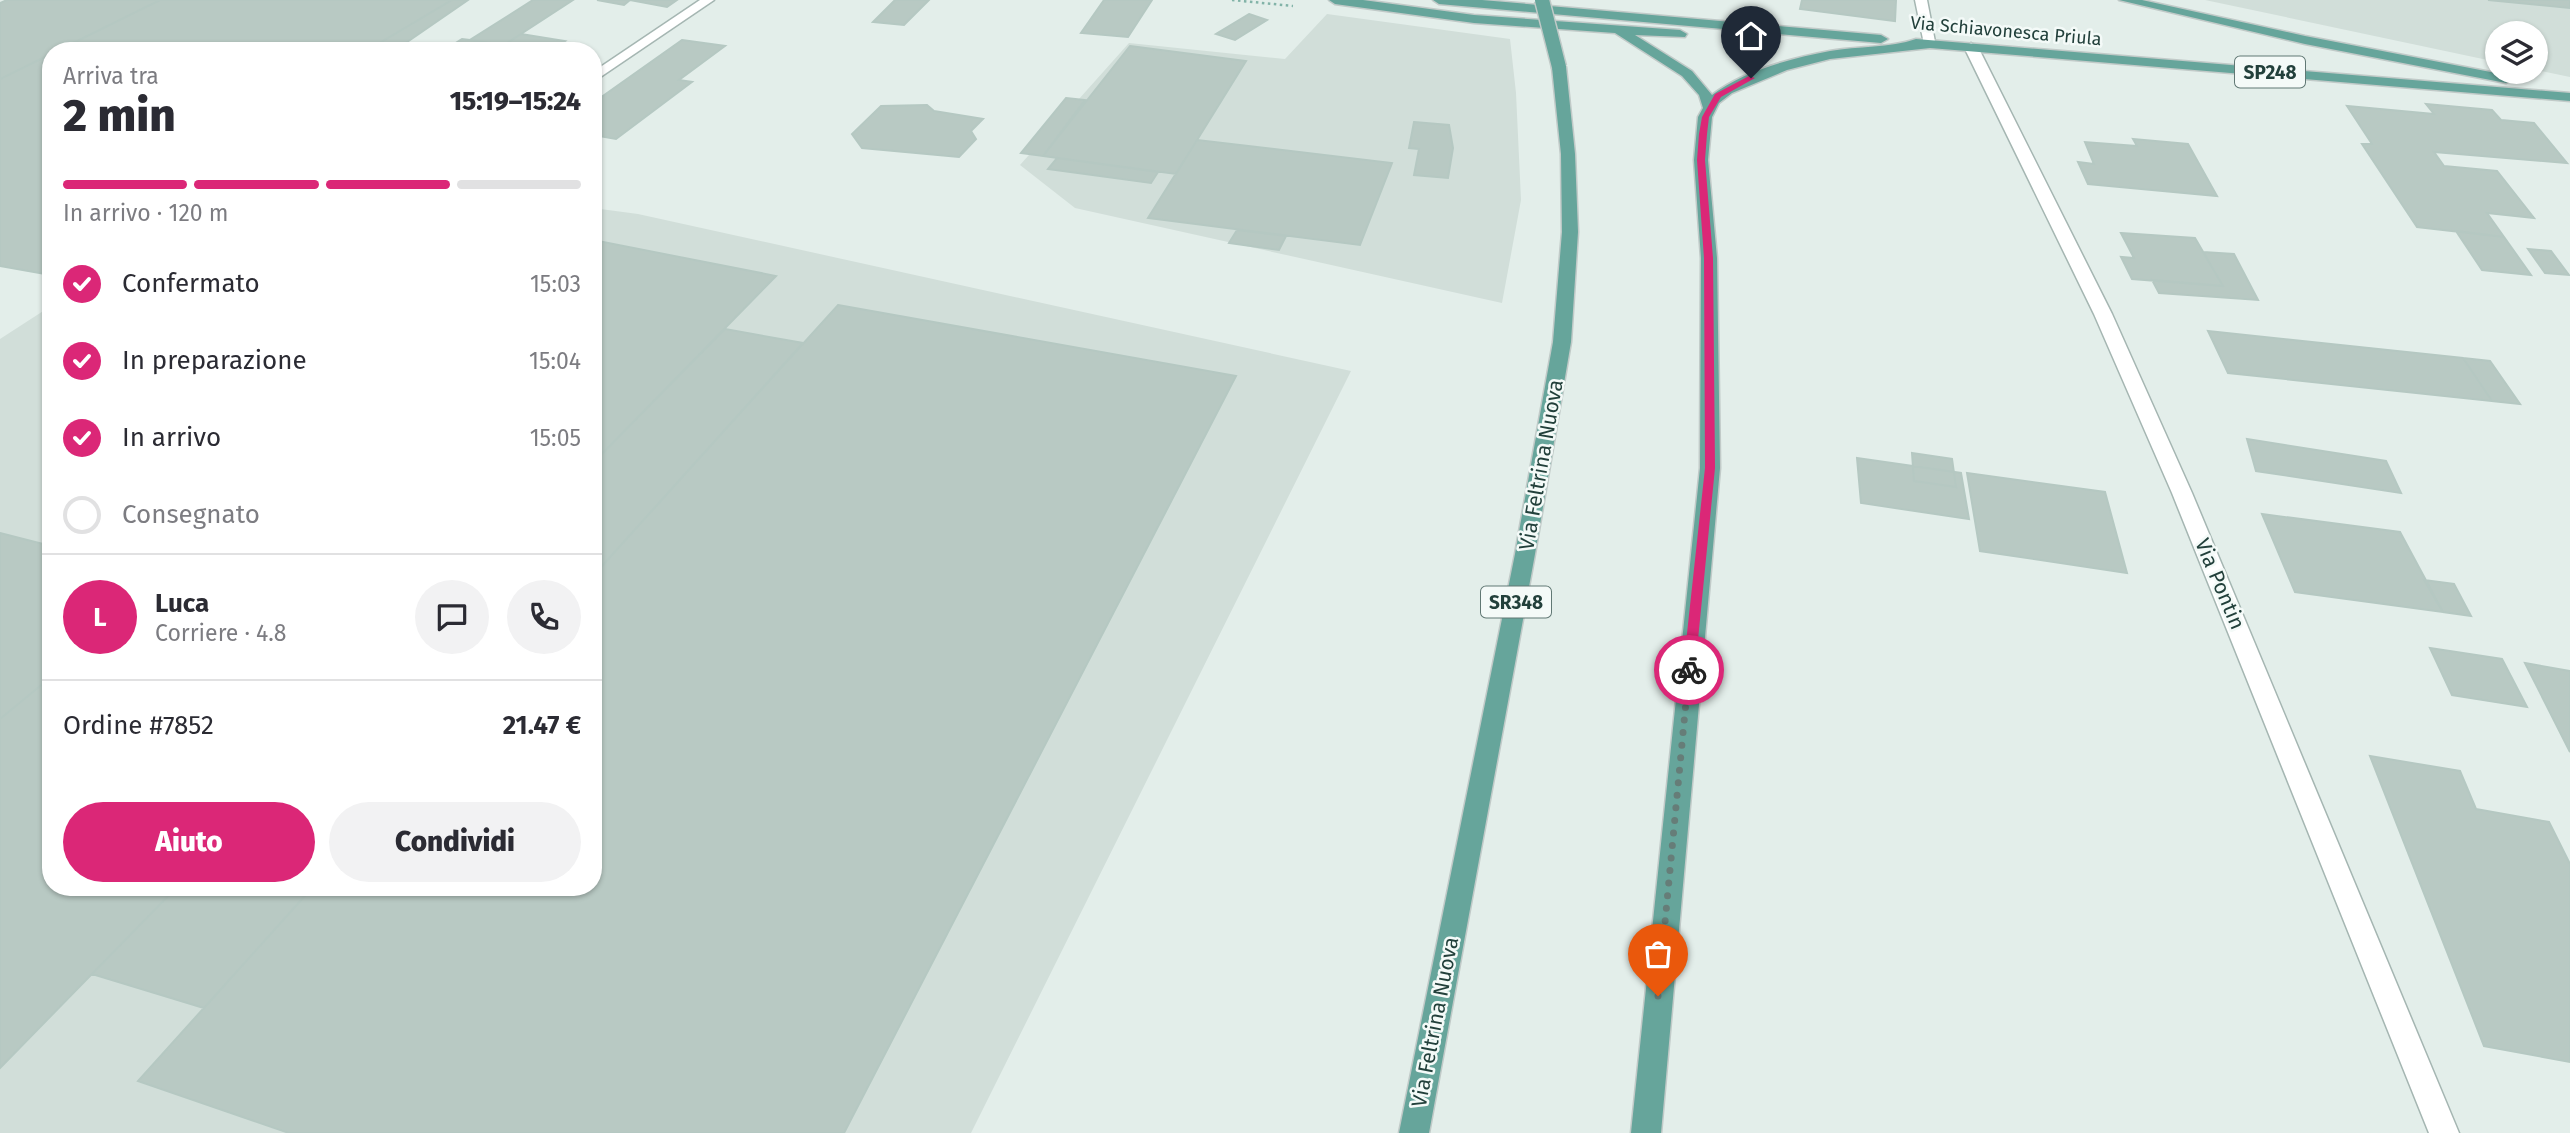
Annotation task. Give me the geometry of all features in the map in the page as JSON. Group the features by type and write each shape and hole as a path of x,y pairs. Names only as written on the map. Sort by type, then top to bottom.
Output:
{"main road":[{"path":"1335,0 1435,15 1618,30 1931,44"},
{"path":"1354,0 1525,14 1559,9 1583,0"},
{"name":"Via Schiavonesca Priula","path":"1438,0 2570,97"},
{"name":"Via Feltrina Nuova","path":"1414,1133 1522,568 1562,342 1570,232 1568,154 1559,67 1542,0"},
{"path":"2126,0 2374,55 2570,90"},
{"path":"1559,9 1594,18 1663,57 1707,93 1709,107 1701,160 1709,258 1710,468 1646,1133"},
{"path":"1709,107 1718,96 1738,84 1802,60 1856,51 1931,44"}],"street":[{"path":"602,72 708,0"},
{"path":"1921,0 1925,13 1924,28 1931,44"},
{"name":"Via Pontin","path":"1971,47 2103,314 2182,493 2444,1133"}],"shaded area":[{"path":"2205,0 2570,0 2570,77 2548,72 2548,21 2485,21 2485,59"},
{"path":"1327,14 1510,39 1516,93 1521,200 1502,303 1075,208 1020,165 1129,43 1285,59"},
{"path":"602,209 638,214 1351,371 971,1133 0,1133 0,339 42,312 42,896 602,896"}],"building":[{"path":"7,0 160,0 75,42 42,42 42,58 0,79 0,3"},
{"path":"160,0 452,0 381,42 75,42"},
{"path":"452,0 468,0 407,42 381,42"},
{"path":"533,0 573,0 509,42 470,40"},
{"path":"597,0 630,0 624,5"},
{"path":"630,0 677,0 667,7"},
{"path":"895,0 929,0 904,25 873,22"},
{"path":"1104,0 1152,0 1128,37 1081,33"},
{"path":"1802,0 1896,0 1895,21 1800,9"},
{"path":"2488,0 2570,0 2570,8"},
{"path":"1249,14 1267,20 1235,40 1216,34"},
{"path":"521,34 565,41 564,42 509,42"},
{"path":"462,39 482,42 457,42"},
{"path":"682,40 725,46 679,80 692,82 616,139 602,137 602,97"},
{"path":"1130,46 1246,61 1176,174 1043,156"},
{"path":"42,58 42,273 0,266 0,79"},
{"path":"1066,98 1085,100 1043,156 1021,153"},
{"path":"2426,104 2492,110 2501,120 2534,123 2567,163 2434,152 2444,166 2497,171 2534,218 2487,213 2504,237 2417,227 2362,144 2372,144 2347,106 2434,114"},
{"path":"927,105 934,111 983,119 971,131 976,139 959,157 862,148 852,134 881,106"},
{"path":"1414,122 1449,125 1453,148 1448,178 1414,175 1419,149 1409,148"},
{"path":"2133,139 2188,144 2217,196 2088,184 2078,162 2094,164 2085,142 2137,146"},
{"path":"1197,140 1392,163 1360,245 1148,218"},
{"path":"1057,158 1158,172 1151,183 1048,169"},
{"path":"1237,230 1286,236 1279,250 1229,243"},
{"path":"2456,231 2504,237 2531,275 2482,270"},
{"path":"2121,233 2195,238 2223,286 2132,279 2121,257 2134,258"},
{"path":"602,242 776,276 602,454"},
{"path":"2528,249 2551,251 2569,275 2545,273"},
{"path":"2203,252 2234,254 2258,300 2159,293 2152,280 2223,286"},
{"path":"838,305 1236,376 844,1133 289,1133 138,1081 305,896 602,896 602,566"},
{"path":"725,329 803,343 602,566 602,454"},
{"path":"2208,331 2463,358 2492,401 2228,373"},
{"path":"2463,358 2490,361 2520,404 2492,401"},
{"path":"2247,439 2386,461 2401,493 2256,471"},
{"path":"1912,453 1952,459 1956,487 1914,481"},
{"path":"1857,458 1961,473 1969,519 1861,503"},
{"path":"1967,473 2105,492 2127,573 1980,551"},
{"path":"2262,514 2400,532 2443,612 2295,592"},
{"path":"0,533 42,544 42,684 0,719"},
{"path":"2424,580 2454,584 2471,616 2443,612"},
{"path":"2430,648 2502,659 2527,707 2452,695"},
{"path":"2525,663 2570,671 2570,752"},
{"path":"42,684 42,896 168,896 0,1068 0,719"},
{"path":"2370,756 2460,771 2476,809 2549,822 2570,864 2570,1062 2484,1046"},
{"path":"168,896 305,896 204,1008 92,974"}],"way so far":[{"path":"1658,996 1689,670"}],"route":[{"path":"1689,670 1710,468 1709,258 1701,160 1703,134 1705,117 1718,96 1751,78"}]}
